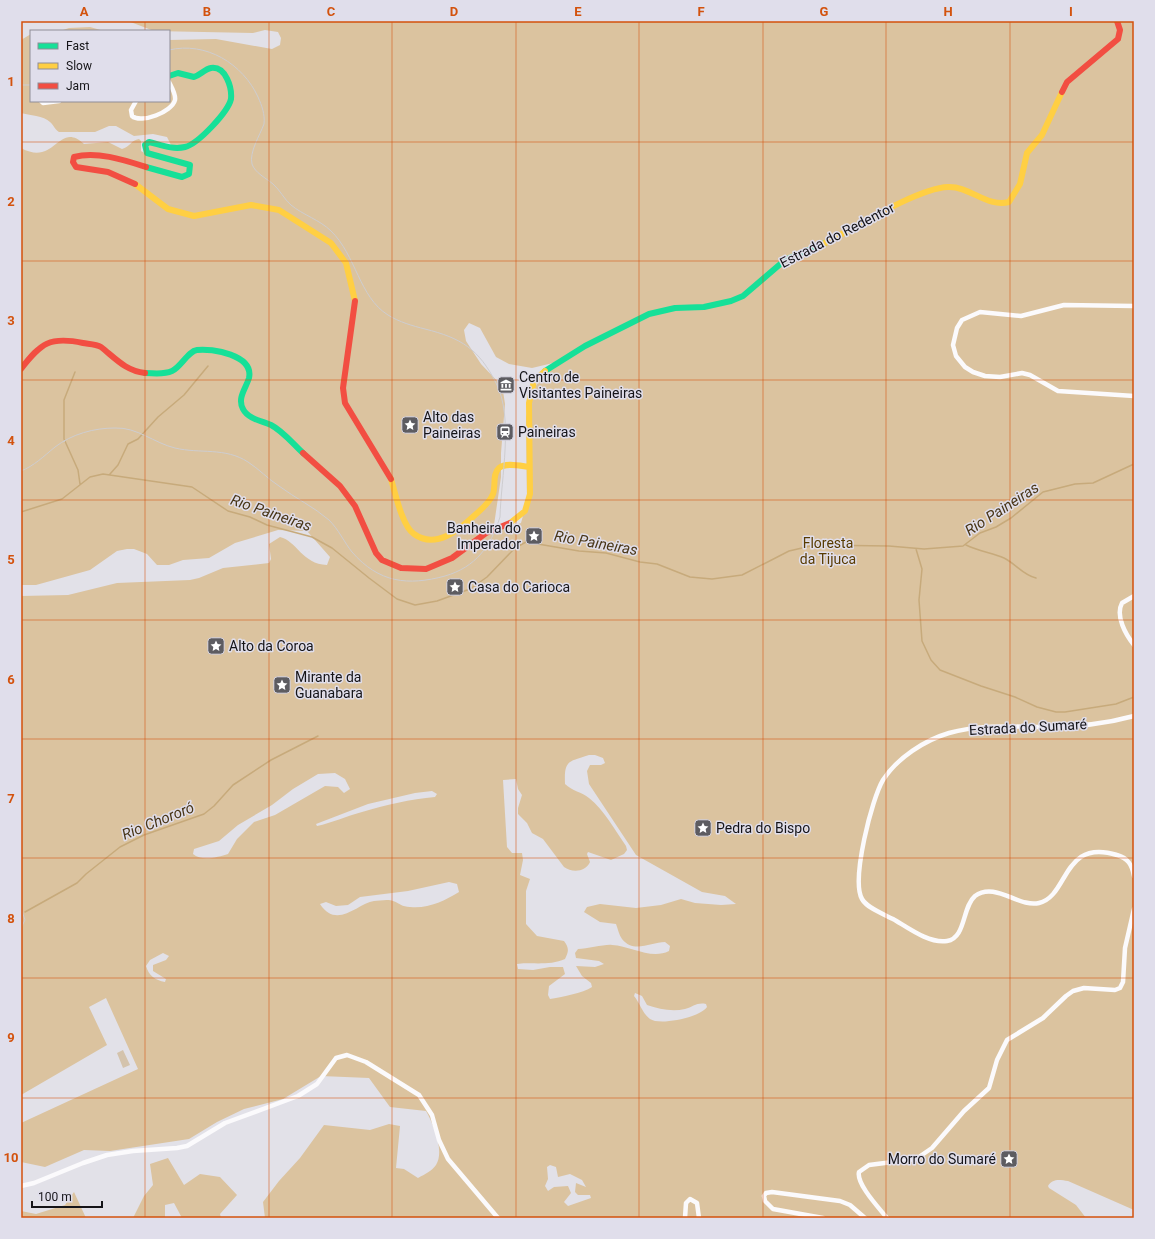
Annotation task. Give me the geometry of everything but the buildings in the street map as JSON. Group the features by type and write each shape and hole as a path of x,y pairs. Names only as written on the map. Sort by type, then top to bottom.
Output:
{"street":[{"name":"Estrada do Redentor","path":"529,467 527,444 529,403 534,381 584,346 649,314 675,308 704,307 731,301 743,296 753,289 776,265 821,245 925,192 946,187 958,188 984,200 1002,204 1009,202 1020,184 1027,153 1042,135 1060,93 1067,82 1118,39 1120,27 1117,21"},
{"path":"21,369 34,352 53,341 64,339 99,346 119,363 137,372 161,374 172,371 183,363 188,355 195,350 217,351 232,355 244,362 249,370 249,377 240,401 243,410 249,416 274,426 340,486 355,506 376,553 382,560 401,568 426,569 452,558 486,533 520,517 526,508 530,494 529,467 504,465 496,472 493,494 485,506 462,528 450,535 438,539 424,539 413,534 405,522 389,473 345,403 343,388 356,303 346,263 330,243 279,210 251,205 194,216 168,209 133,182 108,172 76,167 73,162 74,157 77,155 91,155 133,162 182,177 189,174 191,168 190,165 147,153 145,145 149,142 179,149 192,145 230,104 232,92 225,77 216,68 211,68 194,77 178,73 170,76"},
{"path":"135,102 131,110 132,116 135,118 142,119 166,110 175,101 175,94 170,84"},
{"path":"1134,306 1064,305 1021,316 980,312 962,320 957,328 953,345 956,356 965,367 979,374 1000,376 1022,374 1030,375 1058,391 1134,396"},
{"path":"1134,596 1122,603 1120,609 1122,622 1128,637 1134,645"},
{"name":"Estrada do Sumaré","path":"1134,716 1101,724 1046,727 1008,726 969,729 948,733 922,745 907,755 883,780 875,797 862,851 858,880 859,893 862,901 926,937 941,942 949,941 956,937 970,902 976,896 983,892 993,892 1032,904 1041,903 1050,898 1070,866 1086,855 1109,852 1120,856 1130,862 1134,876"},
{"path":"887,1218 861,1184 858,1172 869,1165 916,1159 927,1152 964,1111 989,1088 997,1060 1007,1040 1043,1018 1066,996 1077,989 1115,990 1120,988 1123,982 1125,948 1134,909"},
{"path":"21,1186 34,1183 107,1155 187,1146 226,1123 298,1096 317,1084 336,1058 347,1055 366,1062 419,1095 432,1115 439,1140 448,1159 498,1218"},
{"path":"822,1218 773,1209 765,1201 764,1196 766,1193 772,1192 840,1201 850,1205 865,1218"},
{"path":"685,1218 686,1202 690,1199 697,1203 699,1218"}],"shaded area":[{"path":"123,1050 130,1065 123,1068 117,1053"}],"green space":[{"name":"Floresta da Tijuca","path":"128,21 1134,21 1134,1210 1068,1181 1059,1180 1050,1183 1048,1186 1049,1188 1076,1205 1086,1218 265,1218 263,1202 279,1181 300,1158 324,1125 370,1130 389,1124 400,1126 396,1168 404,1169 418,1178 430,1171 436,1165 439,1145 435,1130 426,1111 390,1107 369,1078 321,1076 283,1099 244,1109 217,1122 189,1139 110,1151 84,1150 45,1167 21,1162 21,1123 138,1069 106,998 89,1007 107,1045 21,1095 21,596 68,595 117,583 190,580 223,568 269,563 271,559 269,544 280,537 286,539 306,557 318,564 327,565 330,557 307,531 278,530 235,543 209,558 183,560 169,565 157,565 147,554 134,549 117,551 90,570 36,585 21,585 21,148 33,152 42,152 68,137 75,138 84,144 108,142 122,149 139,139 141,141 141,151 146,154 148,145 171,145 167,137 153,134 134,136 116,126 109,126 95,132 59,132 47,120 21,113 21,40 30,35 30,102 170,102 170,40 216,39 272,49 280,45 281,38 278,32 265,30 253,33 151,30","holes":["469,323 480,328 496,357 509,364 532,368 553,363 535,387 526,417 527,501 521,523 493,532 501,477 501,453 505,404 503,391 500,384 481,364 466,341 464,330","589,755 595,755 603,758 605,763 601,765 590,765 587,771 589,784 636,855 702,892 725,896 736,904 721,905 695,903 681,899 661,905 636,908 600,904 587,907 584,912 600,922 616,924 622,939 632,946 637,947 665,942 670,946 669,951 655,954 609,945 578,949 575,953 576,958 599,961 604,964 595,967 576,966 582,976 591,983 592,987 578,993 550,999 548,995 549,986 565,974 563,967 550,967 533,970 518,969 517,964 559,961 565,959 568,948 564,941 537,936 526,924 526,891 530,879 520,875 523,860 522,853 512,853 507,847 503,780 516,779 518,789 522,795 518,808 518,814 527,823 532,833 543,839 564,867 575,871 582,870 590,862 587,854 588,852 611,860 624,854 627,850 626,846 600,808 586,796 565,784 565,770 569,763","335,773 345,779 350,789 344,793 338,787 325,786 275,815 254,822 237,839 228,854 205,858 201,858 193,854 194,849 219,841 238,825 272,805 293,789 318,774","432,791 437,794 435,797 389,805 323,825 317,826 316,824 368,804 415,793","449,882 457,884 459,892 429,906 407,907 391,900 374,901 340,915 333,915 320,904 326,902 336,906 348,905 360,897 408,891","163,953 169,956 166,960 153,965 153,971 166,979 165,982 153,977 149,972 146,966 150,960","635,993 642,996 647,1005 666,1010 680,1010 700,1004 706,1004 707,1007 703,1011 689,1017 671,1021 655,1021 647,1017 634,996","550,1165 556,1167 558,1177 570,1174 582,1180 586,1187 576,1183 575,1192 578,1195 590,1195 591,1198 568,1206 564,1202 571,1193 568,1186 554,1187 548,1191 545,1186 548,1179 547,1167"]},
{"path":"90,27 100,30 63,30 69,28"},
{"path":"168,1158 184,1185 200,1174 220,1177 237,1195 220,1214 221,1218 182,1218 174,1203 165,1205 165,1218 133,1218 144,1196 153,1185 150,1164"},
{"path":"74,1192 86,1218 21,1218 21,1211 36,1214 65,1205"}],"waterway":[{"path":"110,474 118,465 128,444 138,439 158,417 184,395 208,366"},
{"path":"75,372 64,400 64,439 78,470 80,484"},
{"name":"Rio Paineiras","path":"21,512 62,499 90,477 103,474 192,487 228,511 250,517 267,525 312,537 332,548 397,599 415,605 437,601 470,589 487,577 515,548 526,542 579,551 606,553 640,562 657,564 690,577 712,579 742,575 789,551 815,545 889,546 924,549 963,546 980,533 996,527 1011,518 1043,492 1075,484 1093,483 1134,464"},
{"path":"966,545 1004,558 1023,572 1036,578"},
{"path":"916,549 922,569 919,600 922,641 931,660 940,670 1015,697 1037,707 1056,712 1116,704 1134,697"},
{"name":"Rio Chororó","path":"25,912 77,883 120,847 144,835 204,814 214,806 233,785 271,760 318,736"}],"tram line":[{"path":"21,471 35,464 62,442 76,435 107,428 123,428 131,430 167,446 184,450 230,454 248,462 291,495 329,520 352,552 373,570 384,576 406,581 419,581 445,576 456,572 474,561 487,546 500,517 505,448 504,413 501,397 496,383 483,361 476,353 459,341 449,336 401,322 388,315 378,307 370,298 346,252 331,231 291,205 275,186 253,167 251,159 252,154 264,124 264,117 258,97 243,74 233,65 209,52 183,48 170,50"},
{"path":"21,85 30,85"},
{"path":"21,908 25,920 21,928"}],"traffic: fast":[{"path":"146,167 182,177 189,174 190,165 147,153 145,145 149,142 176,148 191,145 219,119 229,105 231,99 227,79 221,70 216,68 211,68 194,77 178,73 170,76"},
{"path":"545,371 585,346 649,314 675,308 704,307 731,301 743,296 785,260 825,243"},
{"path":"145,373 162,373 172,371 191,353 197,350 212,350 239,359 249,370 249,378 241,397 241,405 245,412 248,415 271,425 284,434 303,453"}],"traffic: slow":[{"path":"825,243 904,201 935,189 948,187 956,188 993,202 1009,202 1020,184 1027,153 1042,135 1062,92"},
{"path":"135,184 168,209 194,216 251,205 279,210 331,243 346,263 355,301"},
{"path":"510,523 525,511 530,494 529,403 534,381 545,371"},
{"path":"391,479 406,524 414,534 431,540 439,539 455,531 486,505 493,494 495,477 499,468 506,465 529,467"}],"traffic: jam":[{"path":"1062,92 1067,82 1118,39 1120,30 1117,21"},
{"path":"135,184 108,172 76,167 73,162 74,157 83,155 110,157 146,167"},
{"path":"355,301 343,388 345,403 391,479"},
{"path":"21,369 34,353 41,348 54,341 62,340 99,346 126,367 145,373"},
{"path":"303,453 340,486 355,506 376,553 382,560 401,568 426,569 452,558 486,533 510,523"}],"place":[{"name":"Centro de Visitantes Paineiras","path":"506,385"},
{"name":"Alto das Paineiras","path":"410,425"},
{"name":"Paineiras","path":"505,432"},
{"name":"Banheira do Imperador","path":"534,536"},
{"name":"Casa do Carioca","path":"455,587"},
{"name":"Alto da Coroa","path":"216,646"},
{"name":"Mirante da Guanabara","path":"282,685"},
{"name":"Pedra do Bispo","path":"703,828"},
{"name":"Morro do Sumaré","path":"1009,1159"}]}
